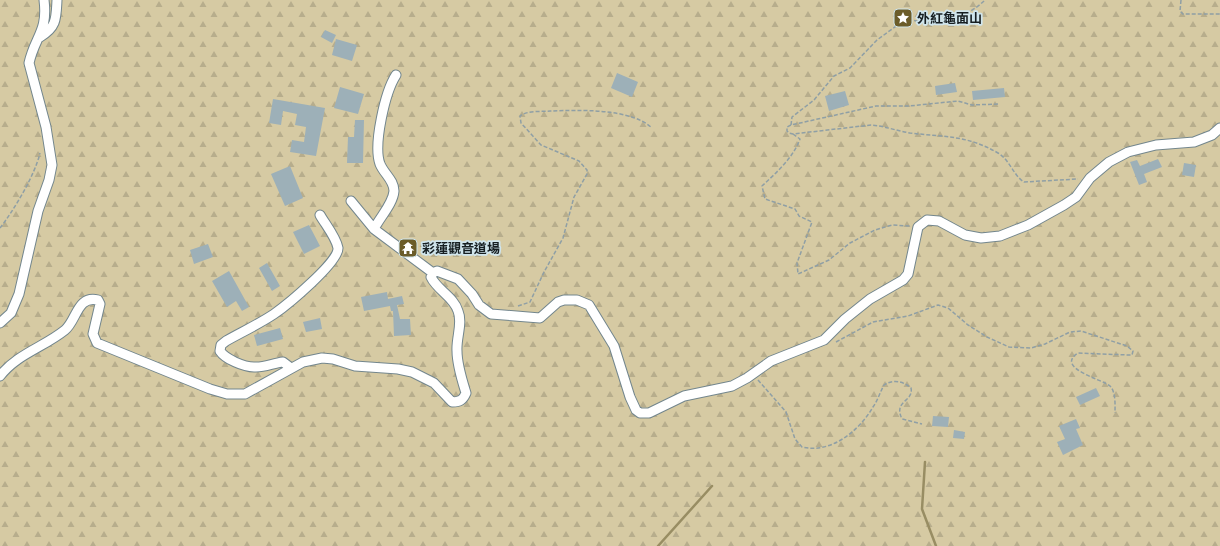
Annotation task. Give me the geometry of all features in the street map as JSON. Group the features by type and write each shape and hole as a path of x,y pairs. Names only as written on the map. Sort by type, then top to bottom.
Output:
{"street":[{"path":"0,323 11,313 19,294 38,211 50,180 52,166 46,127 29,63 31,53 40,37 45,17 44,0"},
{"path":"40,37 48,32 54,25 57,0"},
{"path":"374,228 390,204 394,193 394,187 379,159 380,129 386,96 396,75"},
{"path":"433,273 437,271 443,272 458,279 472,294 479,305 491,314 540,318 558,302 564,300 577,300 589,305 614,346 630,397 636,410 640,413 649,413 684,396 732,386 753,374 771,361 824,340 846,319 870,300 903,280 908,274 918,227 927,220 939,221 965,235 981,238 1000,236 1028,225 1064,205 1076,196 1090,178 1109,162 1128,152 1156,145 1198,141 1220,128"},
{"path":"351,201 374,228 433,273"},
{"path":"291,368 283,362 254,367 247,366 223,356 220,351 221,345 275,313 309,284 334,259 338,248 320,215"},
{"path":"0,376 17,358 42,346 67,329 82,304 91,298 98,300 100,304 93,329 94,339 97,343 210,389 227,394 245,394 303,362 322,358 333,359 355,366 398,369 425,378 434,384 452,402 458,402 464,399 466,393 456,351 460,316 458,309 433,282 431,277 433,273"}],"path":[{"path":"791,125 792,116 814,100 834,76 850,68 877,40 901,22 906,19 921,22 946,22 978,7 985,0"},
{"path":"1181,0 1180,11 1183,14 1220,14"},
{"path":"918,227 892,225 875,230 850,243 829,260 798,274 796,263 812,222 799,216 795,209 765,199 762,186 789,158 800,139 793,134 788,133 787,127 876,106 909,106 958,101 972,105 998,104"},
{"path":"517,307 530,302 544,272 563,238 574,197 587,174 587,170 578,162 541,145 521,123 520,116 529,112 578,110 600,111 641,120 652,128"},
{"path":"793,134 871,125 883,126 910,133 951,136 976,142 1000,154 1011,165 1018,178 1024,182 1090,178"},
{"path":"0,228 11,214 39,158 42,148"},
{"path":"824,340 836,342 873,322 908,316 938,305 948,308 968,325 987,337 1016,348 1031,348 1045,344 1070,332 1081,331 1127,346 1133,351 1132,355 1078,353 1073,359 1072,364 1076,370 1110,386 1114,394 1115,413"},
{"path":"753,374 786,412 795,439 802,448 811,450 838,443 863,421 873,408 884,385 893,381 900,382 911,388 909,397 900,405 899,409 902,419 922,424"}],"green space":[{"path":"0,0 1220,0 1220,546 0,546"}],"building":[{"path":"325,30 336,35 332,43 321,37"},
{"path":"336,39 357,45 352,61 332,55"},
{"path":"617,73 638,82 632,97 611,88"},
{"path":"955,83 957,92 936,95 935,86"},
{"path":"340,87 364,94 358,114 334,108"},
{"path":"1004,88 1005,97 973,100 972,91"},
{"path":"845,91 849,105 829,111 825,96"},
{"path":"273,99 325,108 316,156 290,152 292,140 304,142 306,127 295,125 297,114 283,111 281,125 269,123"},
{"path":"355,120 364,120 363,163 347,163 348,137 354,137"},
{"path":"1158,159 1162,167 1144,174 1147,182 1139,185 1130,162 1137,160 1140,166"},
{"path":"1184,163 1196,165 1194,177 1182,175"},
{"path":"290,166 303,198 285,206 271,174"},
{"path":"309,225 320,246 304,254 293,232"},
{"path":"208,244 213,257 194,264 190,250"},
{"path":"267,263 280,286 272,291 259,268"},
{"path":"229,271 249,307 242,311 236,301 227,307 212,281"},
{"path":"387,292 388,299 402,296 404,304 397,305 400,319 410,319 411,335 394,336 393,311 391,311 390,306 364,311 361,297"},
{"path":"320,318 322,329 306,332 303,322"},
{"path":"280,328 283,339 257,346 254,335"},
{"path":"1096,388 1100,396 1080,405 1076,397"},
{"path":"933,416 949,417 948,427 932,426"},
{"path":"1076,419 1080,428 1076,429 1083,445 1063,455 1057,442 1065,439 1059,426"},
{"path":"954,430 965,432 964,439 953,438"}],"waterway":[{"path":"925,462 922,509 936,546"},
{"path":"658,546 712,486"}],"place":[{"name":"外紅龜面山","path":"903,18"},
{"name":"彩蓮觀音道場","path":"408,248"}]}
